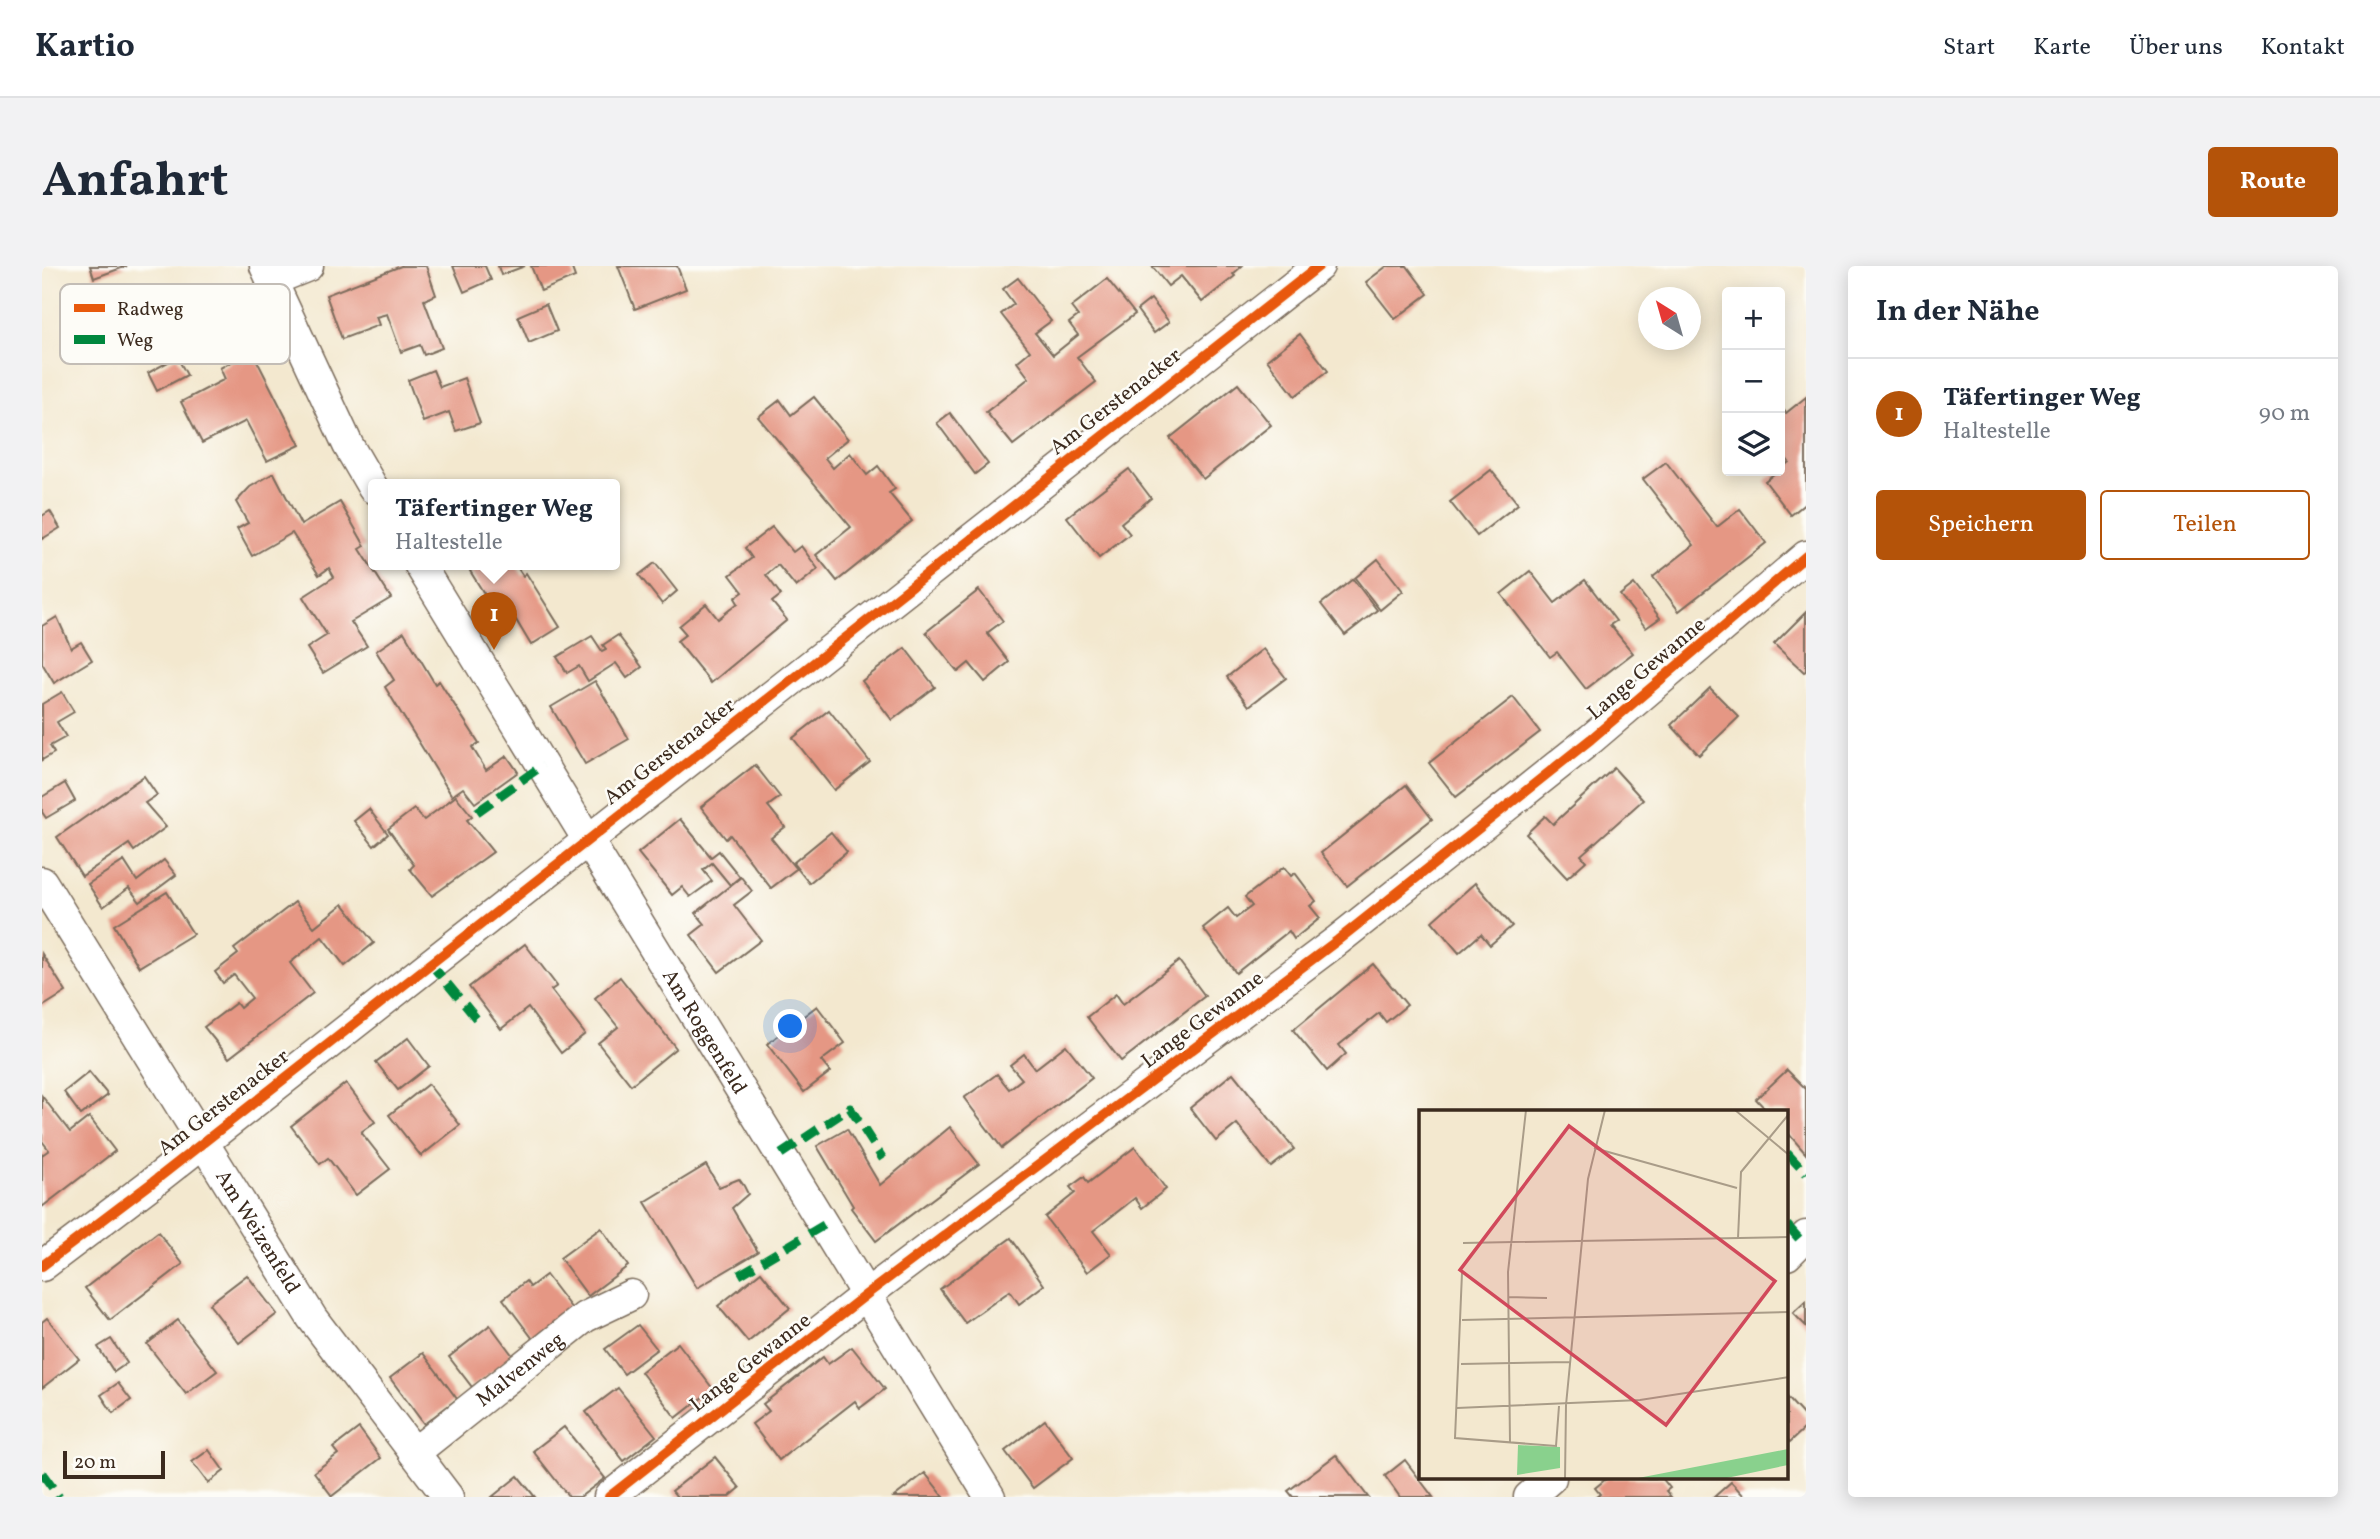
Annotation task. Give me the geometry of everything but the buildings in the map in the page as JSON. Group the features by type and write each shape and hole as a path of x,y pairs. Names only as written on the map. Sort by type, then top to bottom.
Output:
{"street":[{"path":"268,273 308,266"},
{"name":"Am Gerstenacker","path":"42,1266 203,1143 1319,266"},
{"path":"290,320 348,445 368,479"},
{"name":"Lange Gewanne","path":"609,1497 867,1294 1338,940 1591,739 1806,556"},
{"name":"Am Roggenfeld","path":"423,570 990,1497"},
{"name":"Am Weizenfeld","path":"42,882 312,1318 447,1497"},
{"path":"1788,1254 1806,1236"},
{"name":"Malvenweg","path":"414,1453 584,1317 631,1295"},
{"path":"1529,1497 1549,1480"}],"marked path":[{"path":"477,812 543,765"},
{"path":"430,963 480,1023"},
{"path":"781,1154 850,1108 883,1159"},
{"path":"1788,1154 1806,1174"},
{"path":"739,1275 824,1225"},
{"path":"1788,1226 1801,1241"},
{"path":"42,1473 59,1497"}],"cycle path":[{"path":"42,1266 153,1182 1319,266"},
{"path":"609,1497 867,1294 1338,940 1591,739 1806,556"}],"place":[{"name":"Täfertinger Weg","path":"494,650"}]}
